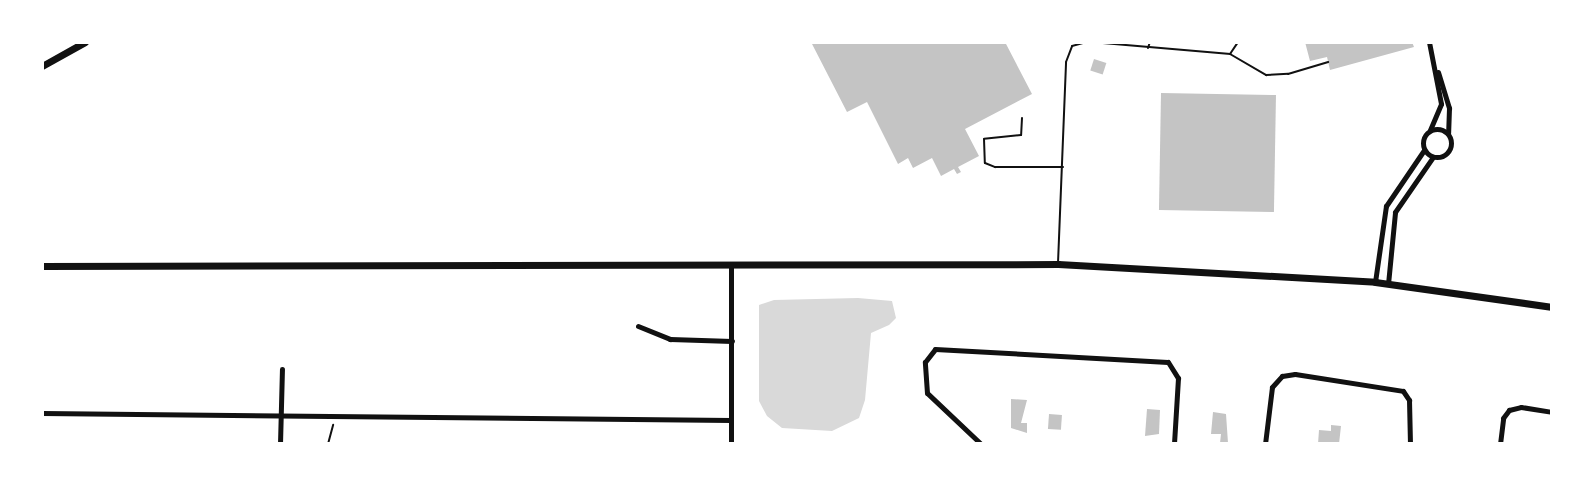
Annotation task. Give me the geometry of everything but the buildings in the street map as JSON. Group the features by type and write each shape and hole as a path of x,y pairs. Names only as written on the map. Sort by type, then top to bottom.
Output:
{"street":[{"path":"42,66 85,42"},
{"path":"1388,284 1395,212 1433,156 1449,151 1449,108 1429,42"},
{"path":"1375,282 1386,206 1424,150 1423,138 1430,130 1441,104 1436,68"},
{"path":"1430,130 1439,128 1448,133"},
{"path":"1424,150 1433,156"},
{"path":"731,264 731,444"},
{"path":"42,266 1058,264 1375,282 1552,307"},
{"path":"638,326 670,339 732,341"},
{"path":"981,444 925,390 925,362 935,349 1168,362 1178,378 1174,444"},
{"path":"280,444 282,369"},
{"path":"1265,444 1272,387 1278,378 1289,374 1402,391 1409,399 1410,444"},
{"path":"1500,444 1503,418 1509,411 1521,407 1552,412"},
{"path":"42,413 731,420"}],"lane":[{"path":"1058,264 1066,62 1072,46 1089,42 1230,54 1266,75 1287,74 1328,62"},
{"path":"1148,48 1150,42"},
{"path":"1230,54 1238,42"},
{"path":"1022,118 1022,135 984,139 985,162 995,167 1063,167"}],"path":[{"path":"328,444 334,416"}],"shaded area":[{"path":"858,298 892,301 896,318 889,325 871,333 865,400 859,418 832,431 782,428 767,416 759,401 759,305 774,300"}]}
